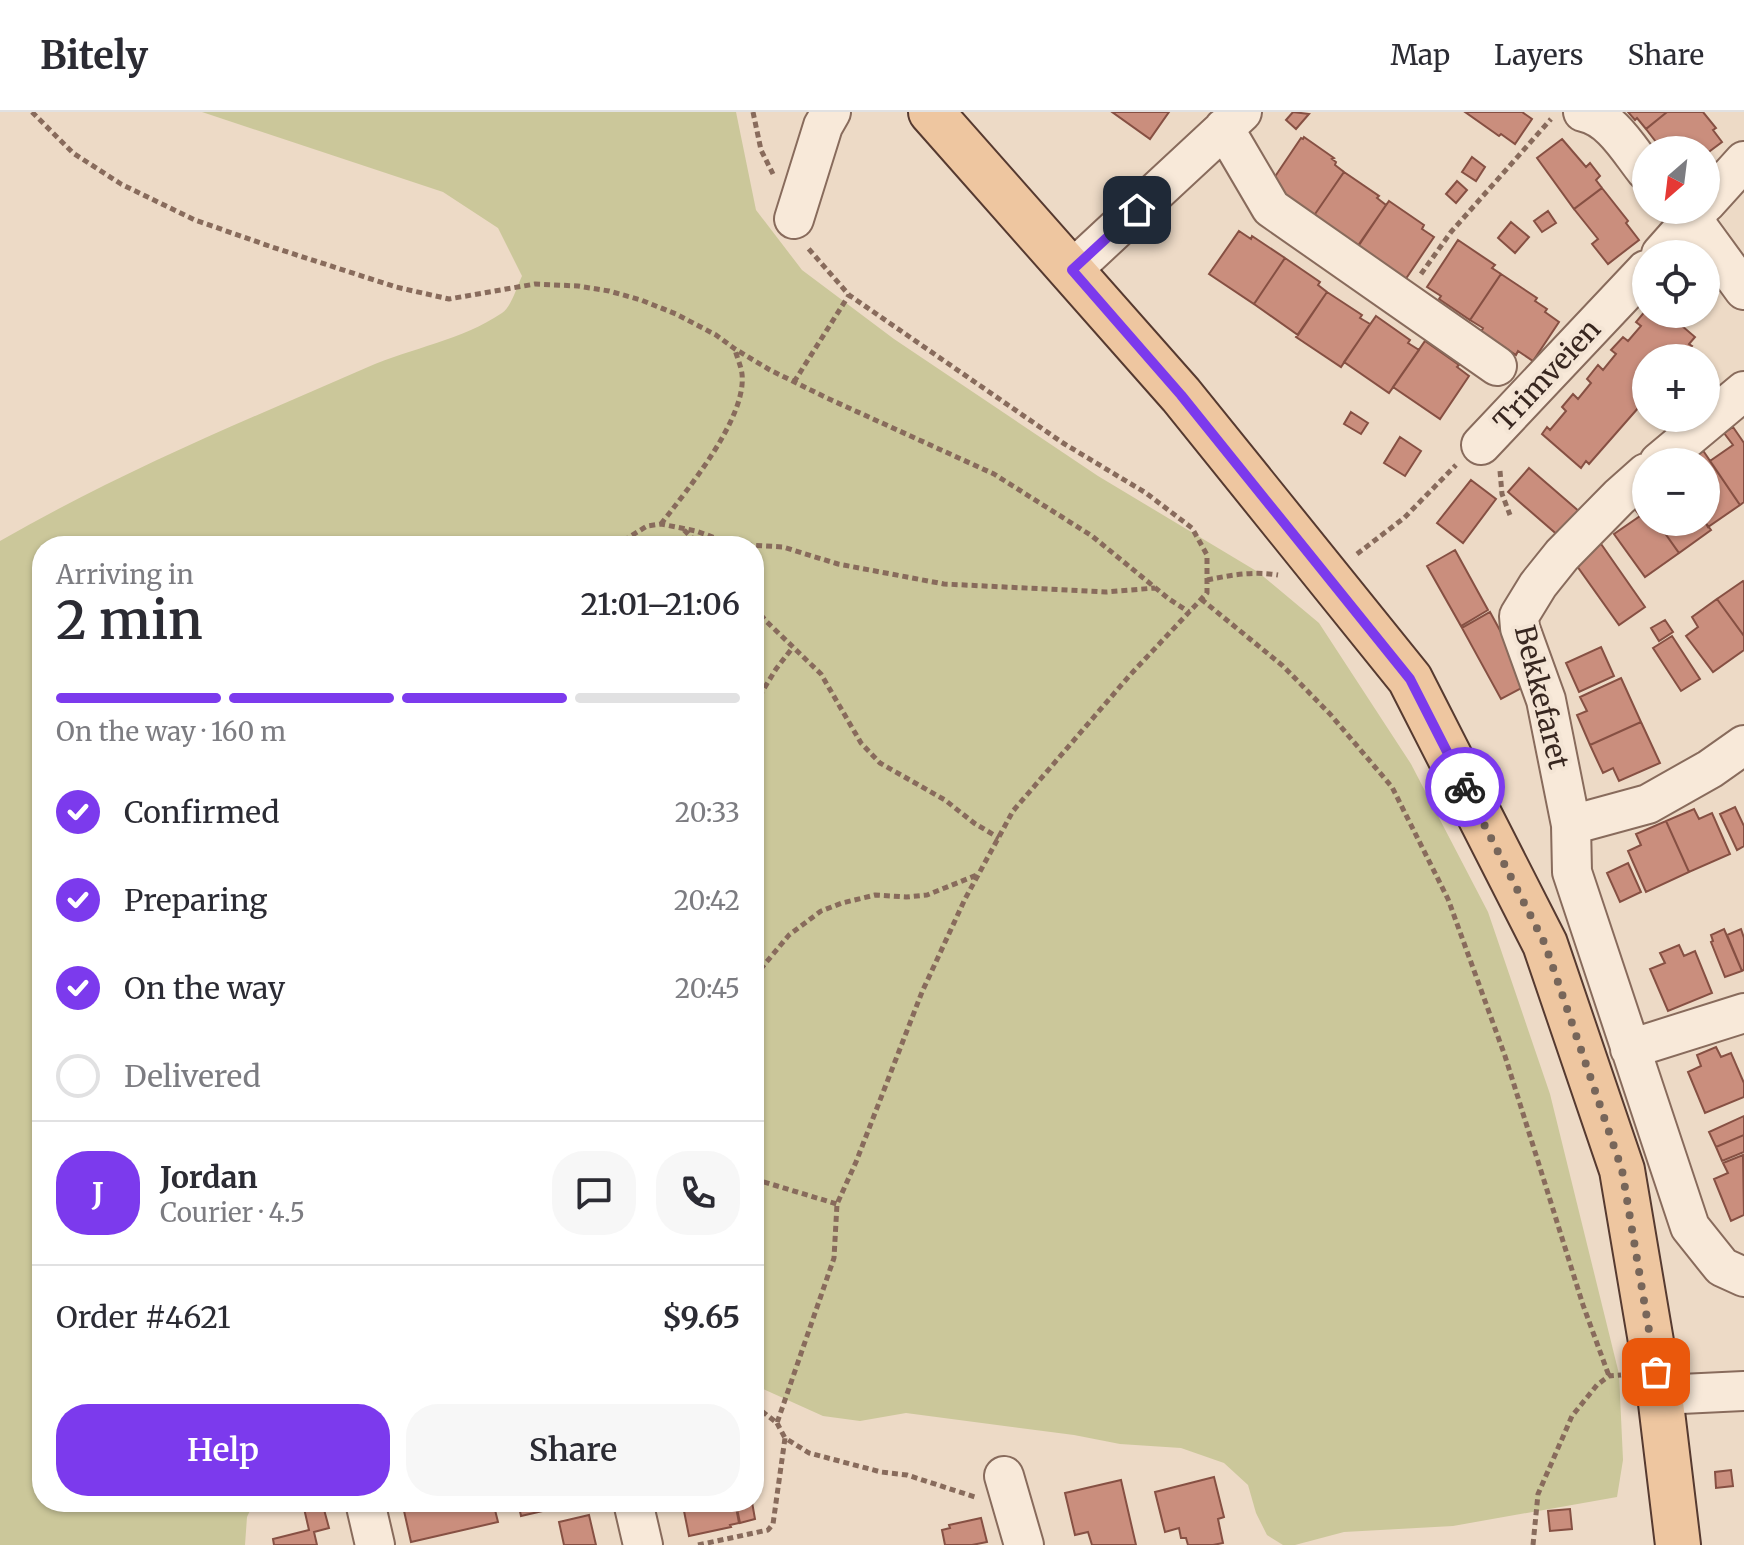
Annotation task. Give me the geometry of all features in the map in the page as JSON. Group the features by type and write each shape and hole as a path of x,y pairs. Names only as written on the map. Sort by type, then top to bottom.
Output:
{"main road":[{"path":"931,112 1181,395 1410,679 1545,944 1622,1170 1658,1384 1678,1545"}],"street":[{"path":"794,219 823,126 831,112"},
{"path":"1583,112 1607,123 1632,154"},
{"path":"1072,270 1233,120 1271,208 1497,366"},
{"path":"1720,188 1744,161"},
{"path":"1674,240 1688,224"},
{"path":"1707,224 1744,290"},
{"name":"Trimveien","path":"1481,445 1632,285"},
{"path":"1676,448 1744,391"},
{"name":"Bekkefaret","path":"1632,485 1562,555 1538,585 1519,616 1520,628 1546,700 1571,825 1572,872 1690,1227 1722,1267 1744,1277"},
{"path":"1571,825 1648,804 1710,769 1744,745"},
{"path":"1630,1049 1744,1013"},
{"path":"1658,1384 1744,1391"},
{"path":"1004,1476 1024,1545"},
{"path":"367,1512 375,1545"},
{"path":"635,1512 643,1545"}],"path":[{"path":"32,112 73,153 121,184 195,220 396,287 449,299 535,284 578,286 641,300 676,314 716,335 770,370 994,474 1092,536 1189,612"},
{"path":"1402,300 1451,232 1557,112"},
{"path":"777,1423 834,1258 837,1204 922,992 965,899 1013,811 1130,675 1207,593 1207,555 1192,528 1146,493 1063,443 849,295 805,245 794,219"},
{"path":"794,382 849,295"},
{"path":"661,524 723,438 739,398 742,375 735,349"},
{"path":"1207,580 1241,573 1293,578 1326,574 1404,518 1473,448 1481,445"},
{"path":"631,536 647,526 661,524 710,536"},
{"path":"682,528 690,536"},
{"path":"764,546 783,547 838,564 944,584 1106,592 1156,588"},
{"path":"1201,599 1283,666 1330,714 1392,787 1448,899 1505,1056 1583,1305 1609,1376"},
{"path":"764,619 821,674 861,743 880,763 945,800 999,838"},
{"path":"764,689 793,647"},
{"path":"764,965 789,935 821,911 875,895 927,895 978,875"},
{"path":"764,1182 837,1204"},
{"path":"1533,1545 1538,1494 1572,1416 1597,1385 1609,1376 1658,1384"},
{"path":"764,1413 777,1423 785,1438 809,1453 881,1472 907,1475 967,1493"},
{"path":"698,1545 768,1530 773,1524 785,1438"}],"shaded area":[{"path":"202,112 736,112 756,210 802,270 894,339 1098,476 1258,572 1319,623 1411,764 1488,912 1550,1094 1619,1374 1623,1460 1617,1497 1453,1526 1344,1532 1295,1545 1283,1545 1267,1535 1256,1513 1248,1485 1224,1463 1181,1448 1120,1444 906,1413 860,1421 823,1416 764,1389 764,536 32,536 32,1512 249,1512 245,1545 0,1545 0,541 136,470 228,428 385,360 454,337 506,310 522,276 498,228 443,192"}],"building":[{"path":"1112,112 1169,112 1150,139"},
{"path":"1293,112 1309,114 1296,129 1286,120"},
{"path":"1465,112 1522,112 1532,119 1515,144"},
{"path":"1628,112 1667,112 1646,129"},
{"path":"1667,112 1703,112 1716,128 1713,130 1718,136 1651,136 1646,129"},
{"path":"1304,137 1334,158 1335,165 1344,172 1313,217 1281,196 1270,184"},
{"path":"1562,139 1586,167 1590,163 1600,176 1596,180 1602,188 1574,209 1537,158"},
{"path":"1472,157 1485,167 1476,181 1462,172"},
{"path":"1344,172 1379,196 1377,198 1386,205 1355,251 1313,217"},
{"path":"1457,181 1467,190 1456,203 1446,194"},
{"path":"1602,188 1639,240 1632,240 1632,245 1608,264 1592,244 1598,239 1574,209"},
{"path":"1389,201 1424,225 1422,229 1434,237 1403,283 1357,247"},
{"path":"1548,211 1556,223 1542,232 1534,221"},
{"path":"1511,222 1529,237 1515,253 1498,238"},
{"path":"1239,231 1285,258 1254,304 1209,274"},
{"path":"1458,240 1495,265 1492,268 1501,274 1470,320 1427,287"},
{"path":"1285,258 1320,282 1318,285 1327,292 1298,335 1254,304"},
{"path":"1501,274 1537,298 1535,301 1547,309 1545,312 1559,322 1533,361 1518,351 1516,355 1481,332 1483,328 1470,320"},
{"path":"1327,292 1362,315 1360,318 1370,324 1341,367 1296,337"},
{"path":"1376,316 1419,350 1389,393 1344,362"},
{"path":"1639,328 1684,328 1695,337 1689,344 1632,344 1632,415 1589,464 1586,461 1581,468 1542,434 1547,427 1550,430 1566,411 1562,407 1573,394 1578,399 1591,383 1587,379 1598,365 1603,370 1616,354 1611,350 1623,337 1628,341"},
{"path":"1425,341 1469,376 1440,419 1393,387"},
{"path":"1351,412 1368,423 1361,434 1344,424"},
{"path":"1733,427 1744,443 1744,502 1740,505 1720,476 1720,454 1733,445 1724,433"},
{"path":"1400,437 1421,451 1405,476 1384,463"},
{"path":"1529,468 1581,513 1560,537 1508,492"},
{"path":"1720,476 1740,505 1720,519"},
{"path":"1471,480 1496,499 1463,543 1437,523"},
{"path":"1632,522 1632,536 1667,536 1679,553 1645,577 1614,534"},
{"path":"1667,536 1703,536 1679,553"},
{"path":"1599,541 1645,607 1619,625 1572,559"},
{"path":"1455,550 1488,610 1461,626 1427,566"},
{"path":"1744,582 1744,636 1717,599"},
{"path":"1717,599 1744,636 1744,650 1713,672 1686,636 1698,627 1692,617"},
{"path":"1490,612 1529,684 1501,699 1462,628"},
{"path":"1665,620 1673,632 1659,641 1651,628"},
{"path":"1672,636 1700,679 1681,691 1653,648"},
{"path":"1601,647 1614,676 1579,692 1566,663"},
{"path":"1621,678 1641,722 1590,745 1577,715 1587,711 1580,697"},
{"path":"1641,722 1660,763 1619,781 1613,768 1603,773 1590,745"},
{"path":"1735,807 1744,826 1744,846 1737,850 1720,814"},
{"path":"1694,809 1699,819 1712,813 1730,854 1689,872 1666,821"},
{"path":"1666,821 1689,872 1646,892 1628,851 1641,845 1636,834"},
{"path":"1628,863 1641,892 1620,902 1607,873"},
{"path":"1724,929 1742,971 1725,977 1711,942 1711,935"},
{"path":"1741,929 1744,938 1742,971 1727,935"},
{"path":"1679,945 1684,956 1695,951 1712,993 1668,1011 1650,969 1665,963 1660,953"},
{"path":"1716,1047 1721,1057 1731,1053 1744,1083 1744,1097 1705,1113 1688,1072 1701,1066 1697,1055"},
{"path":"1744,1116 1744,1135 1716,1147 1709,1132"},
{"path":"1744,1135 1744,1152 1722,1161 1716,1147"},
{"path":"1743,1155 1744,1215 1731,1221 1714,1179 1728,1173 1723,1163"},
{"path":"1731,1470 1733,1486 1716,1488 1715,1472"},
{"path":"1214,1477 1224,1517 1218,1519 1223,1543 1188,1545 1186,1538 1181,1538 1179,1528 1165,1532 1155,1492"},
{"path":"1121,1480 1136,1545 1092,1545 1088,1532 1075,1535 1065,1493"},
{"path":"1570,1509 1572,1529 1550,1531 1548,1511"},
{"path":"305,1512 325,1512 329,1528 314,1532 317,1545 274,1545 273,1539 309,1530"},
{"path":"404,1512 496,1512 498,1522 411,1542"},
{"path":"684,1512 737,1512 739,1523 689,1536"},
{"path":"738,1512 754,1512 755,1519 740,1523"},
{"path":"589,1515 596,1545 564,1545 559,1522"},
{"path":"981,1518 987,1542 945,1545 942,1530 950,1528 949,1525"}],"way so far":[{"path":"1465,787 1545,944 1622,1170 1656,1372"}],"route":[{"path":"1137,210 1072,270 1181,395 1410,679 1465,787"}]}
